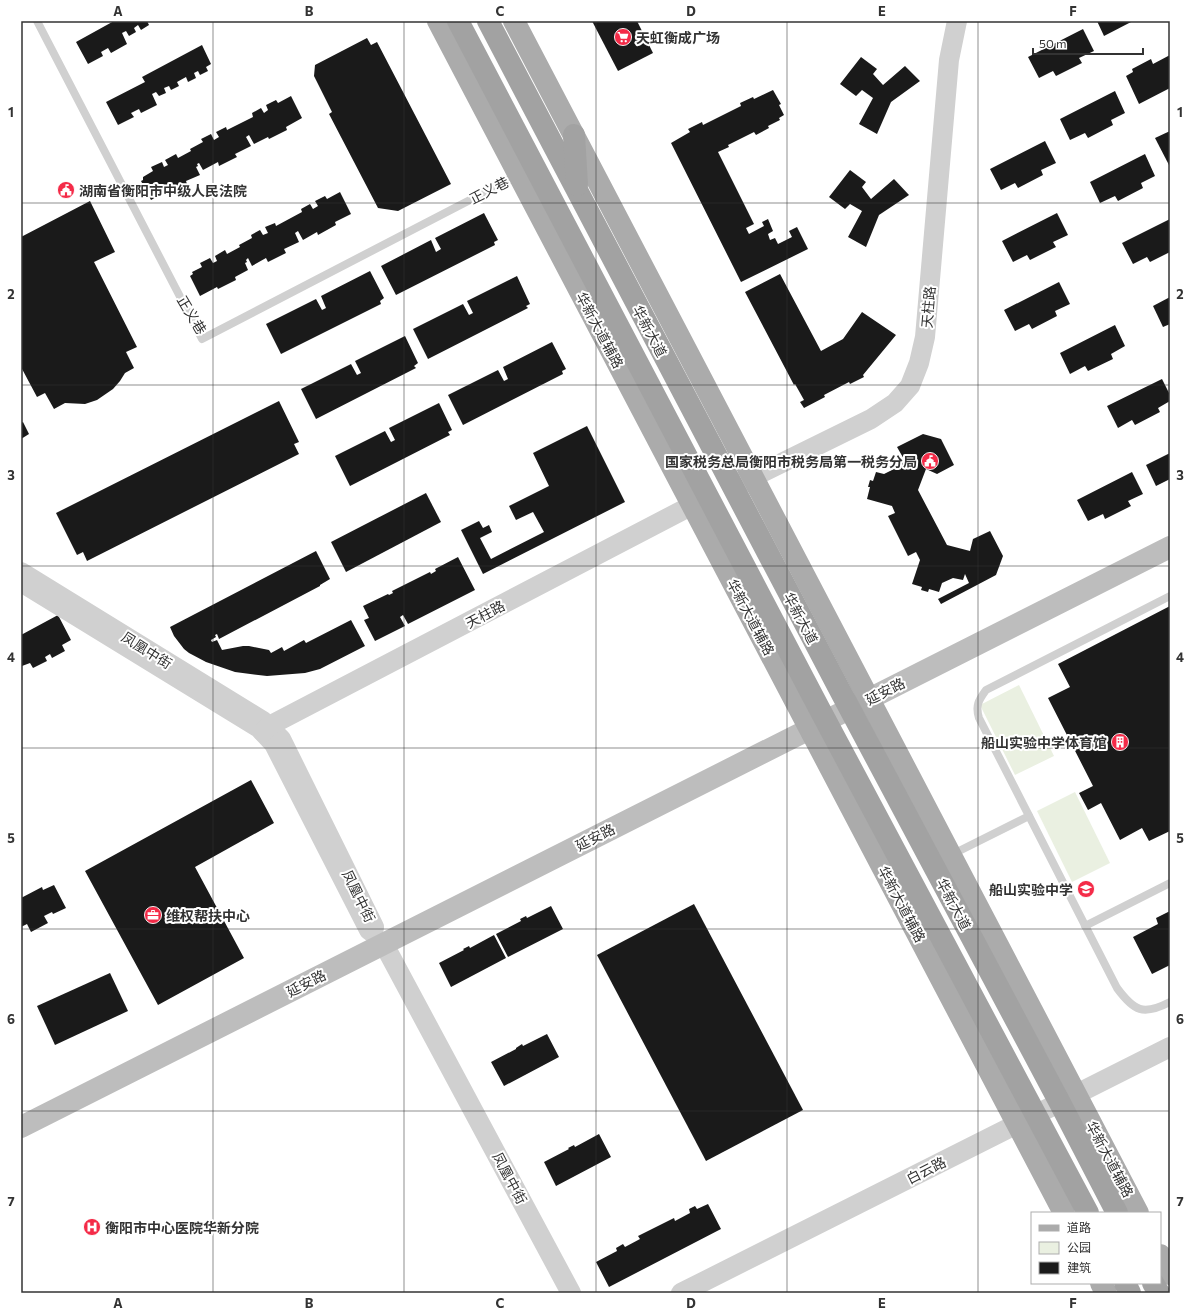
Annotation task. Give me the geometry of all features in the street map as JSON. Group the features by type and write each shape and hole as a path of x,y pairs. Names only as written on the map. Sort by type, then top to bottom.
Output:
{"highway":[{"name":"华新大道","path":"458,21 474,71 814,719 1028,1123 1087,1212"},
{"name":"华新大道","path":"488,21 846,702 1070,1102 1117,1212"},
{"path":"574,135 578,194"},
{"path":"1125,1284 1130,1293"},
{"path":"1154,1284 1159,1293"}],"main road":[{"name":"华新大道辅路","path":"438,21 474,71 519,174 700,501"},
{"name":"华新大道辅路","path":"514,21 951,855 1070,1102 1137,1212"},
{"name":"延安路","path":"866,693 1170,531"},
{"name":"延安路","path":"21,1111 377,939 846,702 1170,547"},
{"name":"延安路","path":"21,1127 377,939"},
{"path":"1028,1123 1064,1212"},
{"path":"1161,1257 1170,1274"},
{"path":"1102,1284 1106,1293"}],"street":[{"name":"天柱路","path":"733,487 871,419 895,403 910,386 920,363 925,337 949,60 957,21"},
{"name":"天柱路","path":"266,729 700,501"},
{"name":"凤凰中街","path":"21,572 257,717 266,729 274,744 369,930 387,950 571,1293"},
{"name":"凤凰中街","path":"21,582 259,728 266,729"},
{"name":"凤凰中街","path":"377,939 382,952 560,1293"},
{"name":"白云路","path":"681,1293 1070,1102 1170,1047"},
{"name":"白云路","path":"1070,1102 1170,1057"},
{"name":"白云路","path":"707,1293 1028,1123"}],"lane":[{"name":"正义巷","path":"37,21 202,339 519,174"},
{"path":"1170,596 986,690 976,709 979,718 1117,988 1127,1002 1140,1009 1153,1010 1170,1002"},
{"path":"951,855 1029,816"},
{"path":"1085,926 1170,884"}],"green space":[{"path":"1019,685 1054,756 1015,775 980,705"},
{"path":"1075,792 1110,863 1072,882 1037,811"}],"building":[{"path":"114,21 147,21 149,25 141,30 138,25 134,28 136,32 129,36 126,31 122,33 127,44 111,53 108,48 101,52 103,56 88,64 76,42"},
{"name":"天虹衡成广场","path":"592,21 637,21 653,53 618,71"},
{"path":"1097,21 1133,21 1104,36"},
{"path":"1083,29 1094,51 1079,58 1082,63 1056,76 1053,71 1039,78 1028,57"},
{"path":"367,38 371,45 377,42 451,184 398,211 378,208 329,114 332,112 314,76 315,65"},
{"path":"202,45 211,64 206,67 208,71 200,75 198,71 194,73 196,78 188,82 186,77 177,82 179,86 171,90 169,86 164,88 166,93 159,96 156,92 152,94 157,105 141,113 139,109 131,113 134,117 118,125 106,102 145,82 142,77"},
{"path":"1170,55 1170,88 1139,104 1126,76 1133,72 1132,69 1151,59 1153,64"},
{"path":"861,57 877,69 873,74 883,85 905,66 920,81 891,102 877,134 859,124 873,98 862,90 856,96 840,84"},
{"path":"773,90 781,104 779,105 784,115 779,118 780,120 768,126 769,128 756,135 754,132 728,145 729,147 718,152 754,224 746,228 749,234 764,226 762,222 768,219 773,231 768,234 770,240 775,238 778,244 792,237 789,231 797,227 808,249 741,282 671,143 690,132 688,129 702,122 703,125 741,106 740,103 753,97 754,99"},
{"path":"1115,91 1125,113 1111,120 1113,125 1088,138 1085,133 1070,140 1060,119"},
{"path":"291,96 302,118 286,127 287,130 269,139 268,137 254,144 249,135 246,137 251,146 235,154 237,157 219,166 218,162 203,170 199,163 197,164 198,166 196,167 200,175 186,181 187,184 169,193 168,191 151,200 141,181 143,180 143,177 153,171 151,167 162,162 164,167 168,165 165,160 176,154 178,158 191,151 190,149 203,142 201,139 211,134 214,140 219,137 216,132 226,127 227,130 253,117 252,113 261,108 264,113 268,110 266,105 276,100 278,103"},
{"path":"1170,131 1170,167 1155,138"},
{"path":"1045,141 1056,163 1041,170 1043,175 1018,188 1015,183 1001,190 990,169"},
{"path":"1145,154 1155,176 1141,183 1143,188 1118,201 1115,196 1100,203 1090,182"},
{"path":"850,170 866,182 862,187 871,199 894,179 909,195 879,215 866,247 848,237 862,211 850,204 845,209 829,197"},
{"path":"340,192 351,214 335,222 336,225 318,235 317,232 303,240 298,231 295,233 299,242 284,249 286,253 268,262 266,258 252,266 248,258 246,260 247,262 245,263 248,270 235,277 236,280 218,289 217,287 200,296 190,276 193,274 192,272 202,267 200,263 210,258 213,263 217,261 215,256 225,250 227,254 240,247 239,245 252,238 251,235 260,230 263,235 268,233 265,227 275,223 276,226 302,212 301,209 310,204 313,209 318,206 315,201 325,196 327,199"},
{"path":"90,201 115,252 94,262 137,347 126,352 134,368 125,373 113,389 97,400 85,404 65,403 54,409 45,393 37,397 21,367 21,237"},
{"path":"484,213 498,240 494,242 495,245 396,295 381,266 431,240 436,252 441,249 435,238"},
{"path":"1057,213 1068,235 1053,242 1056,247 1030,260 1027,255 1013,262 1002,241"},
{"path":"1170,219 1170,252 1150,262 1147,257 1133,264 1122,243"},
{"path":"370,271 384,298 380,301 381,304 281,354 266,324 316,299 322,310 326,308 321,296"},
{"path":"780,274 821,351 843,339 862,312 896,335 863,375 864,377 850,384 849,382 824,395 825,397 804,408 800,402 804,400 795,384 794,385 745,292"},
{"path":"517,276 530,304 526,306 528,308 428,359 413,329 463,304 469,315 473,313 467,301"},
{"path":"1059,282 1070,304 1055,311 1057,316 1032,329 1029,324 1015,331 1004,310"},
{"path":"1170,297 1170,324 1163,327 1153,306"},
{"path":"1115,325 1125,346 1111,354 1113,359 1088,371 1085,366 1070,374 1060,353"},
{"path":"405,336 418,363 414,366 416,368 316,419 301,389 351,364 357,375 361,373 355,361"},
{"path":"552,342 566,369 562,371 563,374 463,425 448,395 498,370 504,381 508,379 503,367"},
{"path":"1162,379 1170,395 1170,401 1158,408 1160,412 1135,425 1132,420 1118,428 1107,406"},
{"path":"279,401 299,442 294,444 299,454 87,561 83,552 77,555 56,513"},
{"path":"439,403 452,430 448,432 450,435 350,486 335,456 385,431 391,442 395,440 389,428"},
{"path":"23,422 29,434 21,439 21,423"},
{"path":"587,426 625,502 483,574 461,530 479,521 483,528 489,525 492,532 480,538 491,559 544,532 533,512 516,520 509,506 549,486 533,453"},
{"path":"923,434 941,439 954,465 937,474 926,469 918,490 947,545 970,551 973,539 990,531 1003,556 996,575 941,604 938,599 969,583 965,574 963,580 953,578 942,583 939,592 929,589 928,592 921,590 922,587 912,584 920,560 916,552 908,556 888,516 895,513 892,506 867,499 870,480 873,481 876,472 884,474 896,468 899,459 905,461 897,447"},
{"path":"1170,453 1170,479 1156,486 1146,465"},
{"path":"1132,472 1143,494 1128,501 1131,506 1105,519 1103,514 1088,521 1077,500"},
{"path":"426,493 441,522 346,572 331,542"},
{"path":"316,551 330,579 320,586 219,639 217,634 215,635 216,637 211,640 212,642 217,640 222,650 249,646 269,650 271,653 282,647 284,651 304,640 306,643 351,620 365,646 320,669 305,673 267,676 235,672 206,662 184,649 174,636 170,627"},
{"path":"458,557 475,590 408,624 403,615 400,617 405,626 375,641 364,620 369,618 363,606 393,593 392,591 430,572 431,574 436,571 435,569"},
{"name":"船山实验中学体育馆","path":"1170,606 1170,831 1149,841 1142,828 1120,840 1101,803 1088,810 1079,793 1093,786 1048,698 1070,687 1058,664"},
{"path":"58,615 71,640 62,645 65,651 52,658 50,654 45,657 47,661 33,668 30,663 22,666 21,635"},
{"path":"251,780 274,823 195,867 244,958 158,1005 85,871"},
{"path":"54,885 66,908 44,916 48,923 31,932 27,924 21,927 21,898 42,887 43,890"},
{"path":"694,904 803,1110 706,1161 597,955"},
{"path":"551,906 563,929 508,957 496,934 521,921 520,919 526,916 527,918"},
{"path":"1170,911 1170,965 1152,974 1133,937 1158,924 1156,918"},
{"path":"494,935 506,958 451,987 439,963 464,950 463,949 469,946 470,948"},
{"path":"110,973 128,1011 55,1045 37,1006"},
{"path":"547,1034 559,1057 504,1086 491,1062 516,1049 522,1044 523,1046"},
{"path":"599,1134 611,1157 556,1186 544,1162 569,1149 568,1148 574,1145 575,1147"},
{"path":"708,1204 721,1229 609,1287 596,1262 617,1251 616,1248 623,1244 625,1247 640,1239 638,1236 674,1218 675,1221 690,1213 689,1209 695,1206 697,1209"}],"place":[{"name":"天虹衡成广场","path":"623,37"},
{"name":"湖南省衡阳市中级人民法院","path":"66,190"},
{"name":"国家税务总局衡阳市税务局第一税务分局","path":"930,461"},
{"name":"船山实验中学体育馆","path":"1120,742"},
{"name":"船山实验中学","path":"1086,889"},
{"name":"维权帮扶中心","path":"153,915"},
{"name":"衡阳市中心医院华新分院","path":"92,1227"}]}
